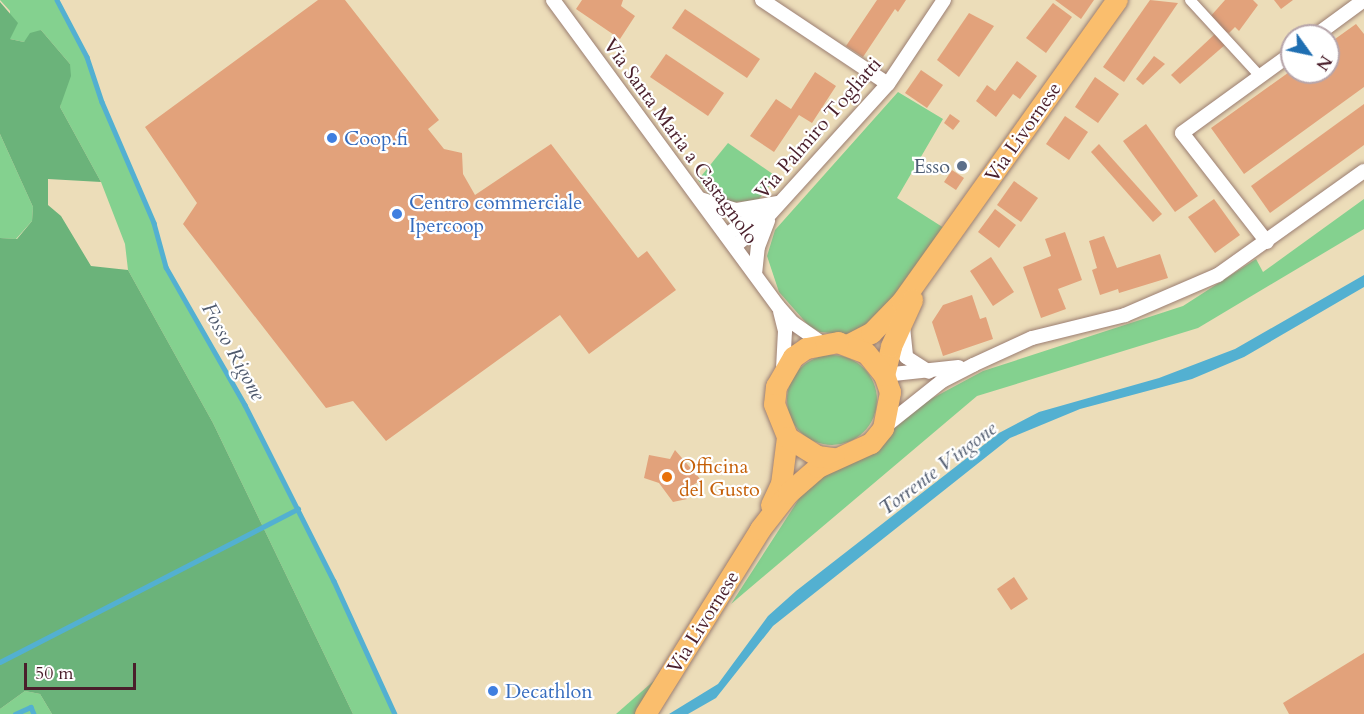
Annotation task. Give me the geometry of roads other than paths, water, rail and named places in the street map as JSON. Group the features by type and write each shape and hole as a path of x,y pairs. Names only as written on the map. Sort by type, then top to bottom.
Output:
{"main road":[{"name":"Via Livornese","path":"849,344 861,340 884,322 930,264 1117,0"},
{"name":"Via Livornese","path":"645,714 760,530 788,493 834,458 854,454 870,443 883,428 890,392 884,375 891,346 930,264"},
{"path":"783,369 793,357 822,343 849,344 866,353 884,375"},
{"name":"Via Livornese","path":"760,530 781,484 787,436 774,404 783,369"},
{"path":"787,436 808,452 834,458"}],"street":[{"name":"Via Santa Maria a Castagnolo","path":"553,0 778,306 793,323 822,343"},
{"path":"762,0 888,84"},
{"name":"Via Palmiro Togliatti","path":"730,241 760,225 776,203 888,84 944,0"},
{"path":"1190,0 1260,76"},
{"path":"1331,24 1364,0"},
{"path":"1267,242 1182,133 1280,62"},
{"path":"883,428 942,381 1032,338 1125,315 1218,275 1364,171"},
{"path":"700,199 737,210 776,203"},
{"path":"755,274 761,238 776,203"},
{"name":"Via Santa Maria a Castagnolo","path":"778,306 785,331 783,369"},
{"path":"904,316 906,357 929,372"},
{"path":"884,375 929,372 973,365"}],"water":[{"path":"1364,275 1364,287 1244,357 1192,379 1080,409 1010,438 773,626 716,698 688,714 669,714 718,684 768,616 796,591 999,433 1039,412 1159,378 1235,349"}],"waterway":[{"name":"Fosso Rigone","path":"57,0 87,57 102,102 154,223 166,267 245,405 334,581 395,714"},
{"path":"0,662 298,509"},
{"path":"15,714 31,707 34,714"}],"place":[{"name":"Coop.fi","path":"332,138"},
{"name":"Esso","path":"962,166"},
{"name":"Centro commerciale Ipercoop","path":"397,214"},
{"name":"Officina del Gusto","path":"667,477"},
{"name":"Decathlon","path":"493,691"}],"water label":[{"name":"Torrente Vingone","path":"938,469"}]}
